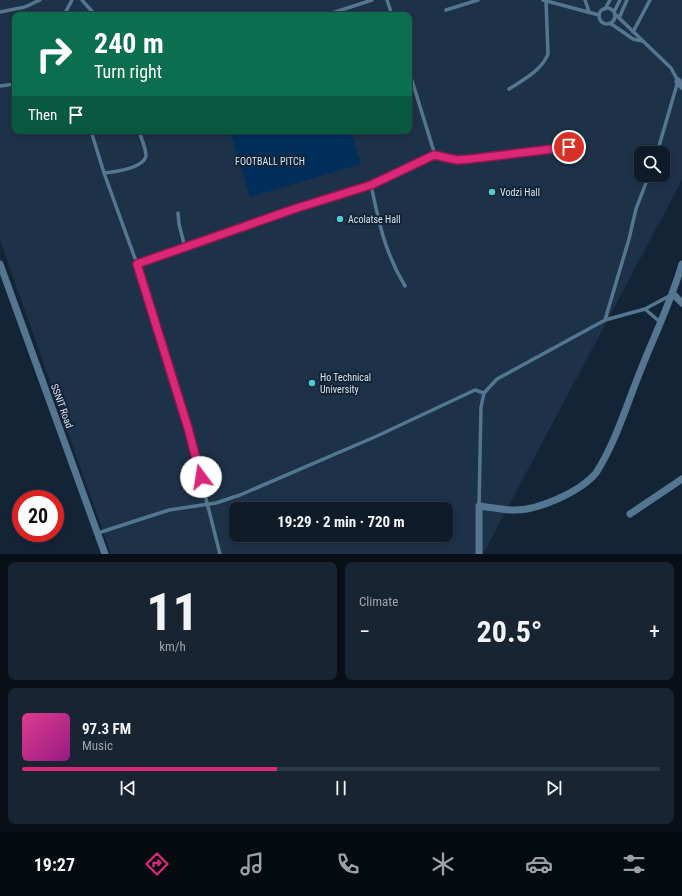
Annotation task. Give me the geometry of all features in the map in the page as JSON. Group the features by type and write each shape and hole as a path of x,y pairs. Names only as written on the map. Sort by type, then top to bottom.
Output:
{"street":[{"name":"SSNIT Road","path":"0,264 105,554"},
{"path":"479,554 479,506 513,510 540,506 551,503 592,477 611,445 660,322 673,294 682,264"},
{"path":"673,294 682,303"},
{"path":"630,514 682,479"}],"lane":[{"path":"0,12 26,7 40,0"},
{"path":"66,12 72,0"},
{"path":"82,0 92,12"},
{"path":"335,12 372,0"},
{"path":"387,0 391,12"},
{"path":"446,10 478,0"},
{"path":"509,89 529,76 546,59 548,54 544,0 599,15"},
{"path":"586,0 589,12"},
{"path":"599,15 610,0"},
{"path":"610,24 614,20 614,13 620,0"},
{"path":"620,18 626,0"},
{"path":"633,32 650,0"},
{"path":"605,8 609,8 671,68 680,83 659,146"},
{"path":"599,15 602,22 610,24 633,39 643,42"},
{"path":"412,81 434,155"},
{"path":"0,86 12,84"},
{"path":"92,134 104,173 137,264 188,428 220,554"},
{"path":"104,173 132,168 144,161 146,156 140,134"},
{"path":"137,264 297,208 371,185 434,155 457,160 569,147"},
{"path":"605,320 636,209 646,182"},
{"path":"371,185 378,220 389,256 405,286"},
{"path":"178,214 185,248"},
{"path":"479,506 481,407 484,393 496,379 605,320 646,309 673,294"},
{"path":"646,309 660,322"},
{"path":"98,533 169,510 208,504 240,495 378,436 475,390 484,393"}],"shaded area":[{"name":"Ho Technical University","path":"0,0 682,0 682,180 483,554 111,554 0,240"}],"green space":[{"name":"FOOTBALL PITCH","path":"231,134 352,134 361,164 250,197"}],"place":[{"name":"Vodzi Hall","path":"492,192"},
{"name":"Acolatse Hall","path":"340,219"},
{"name":"Ho Technical University","path":"312,383"}],"route":[{"path":"201,477 188,428 137,264 297,208 371,185 434,155 457,160 569,147"}]}
